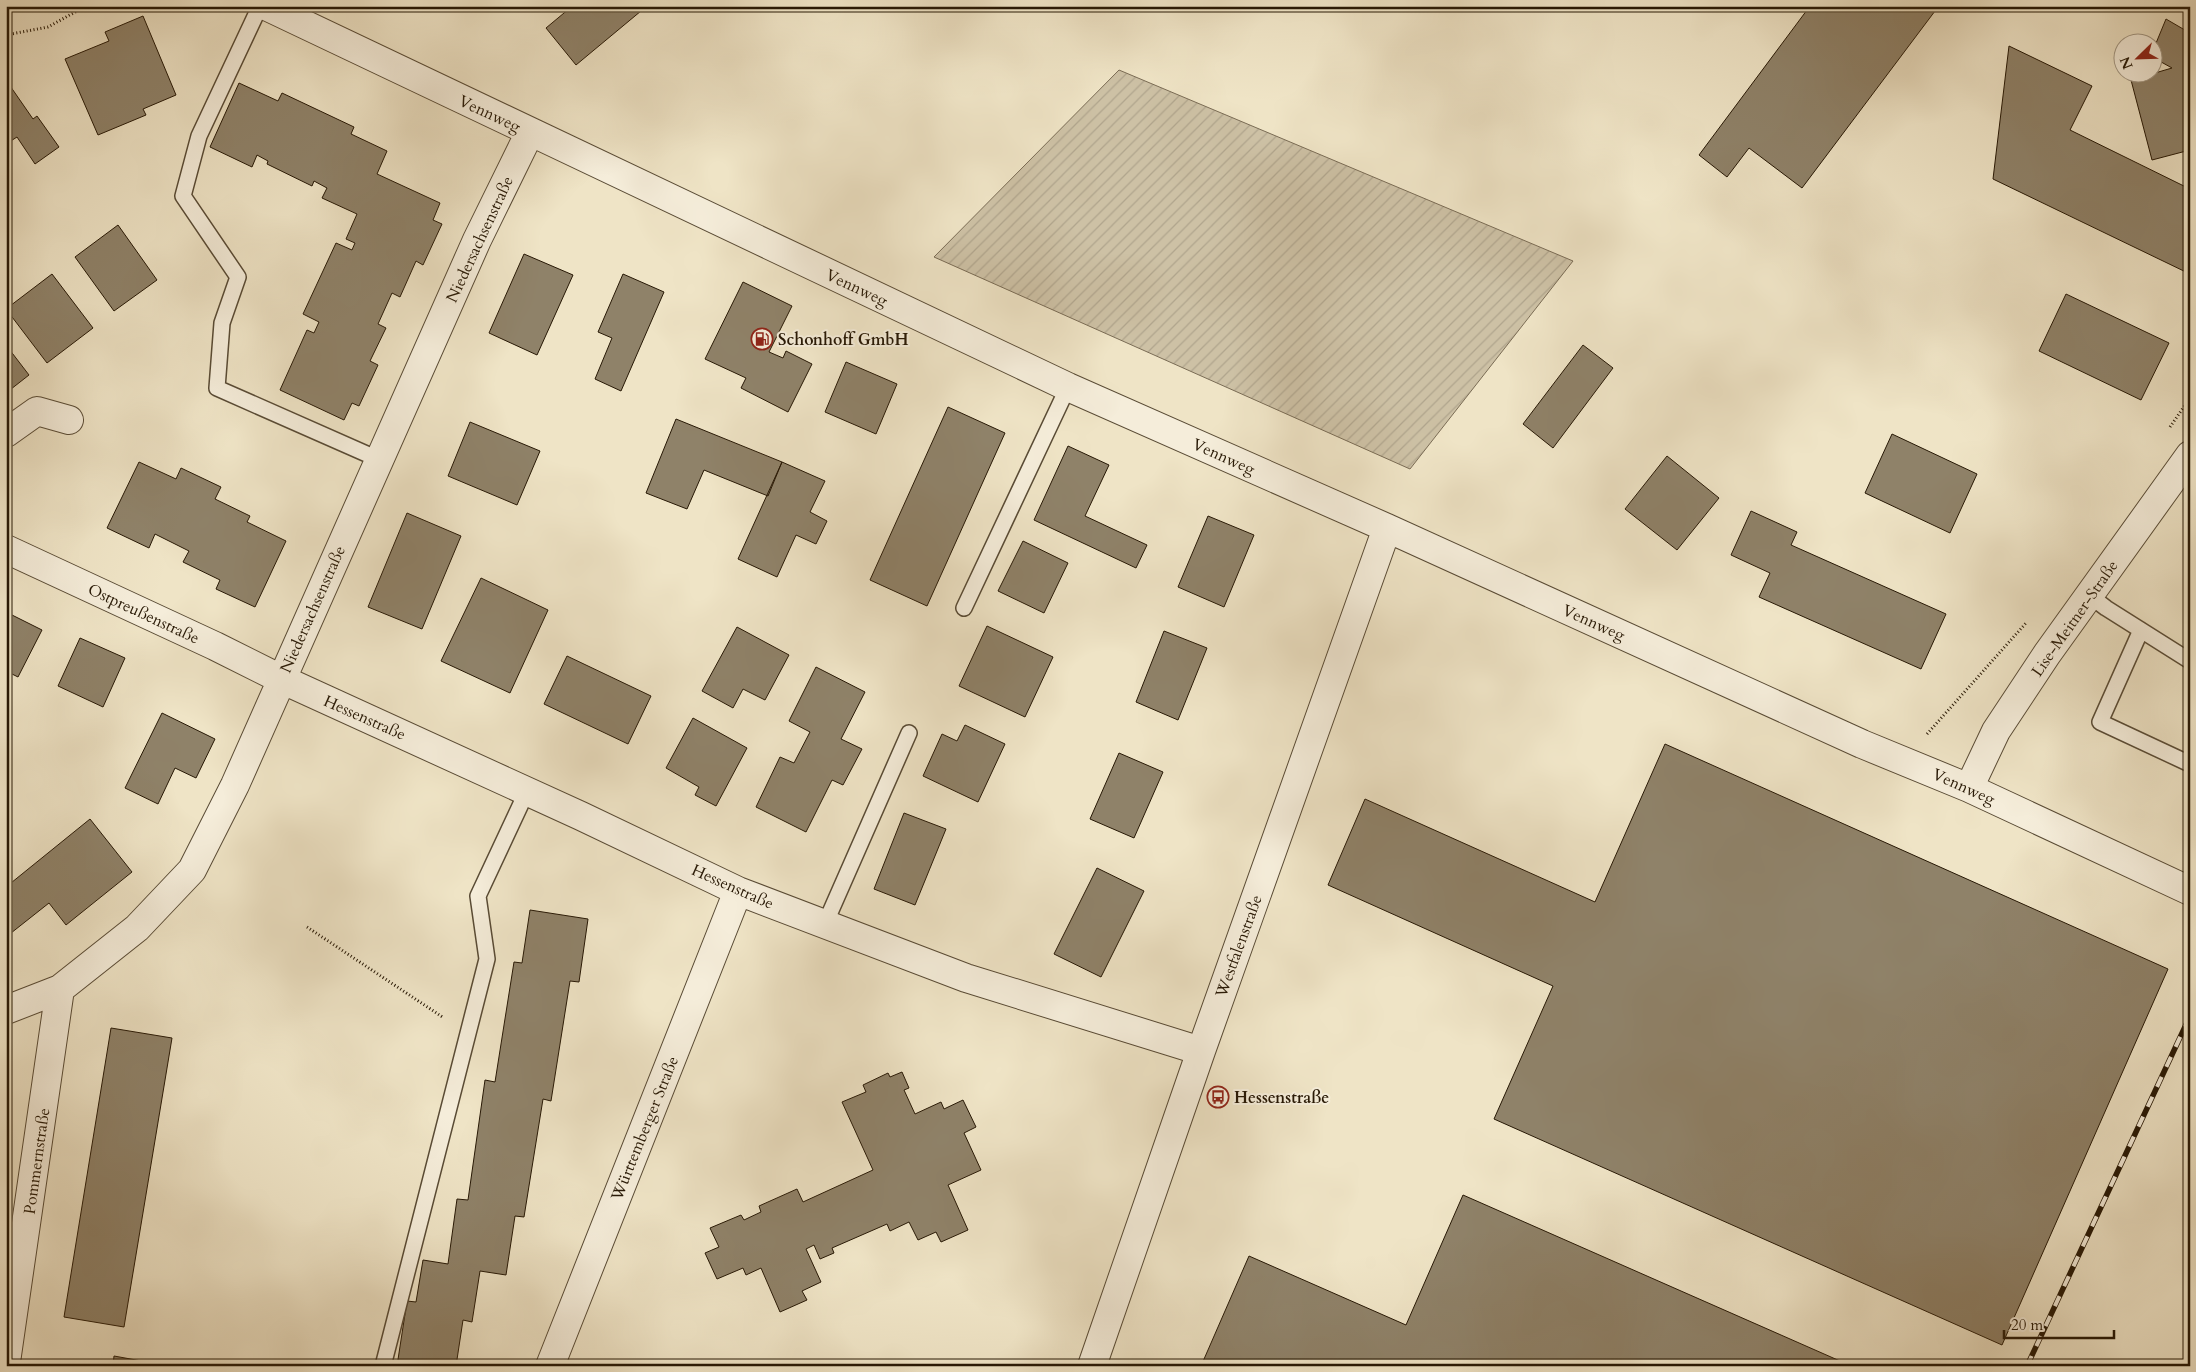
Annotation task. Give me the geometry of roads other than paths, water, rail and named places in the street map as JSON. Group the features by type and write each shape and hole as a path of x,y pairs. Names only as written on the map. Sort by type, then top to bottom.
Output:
{"street":[{"name":"Vennweg","path":"266,6 1068,386 1387,528 1862,744 1969,788 2190,891"},
{"name":"Niedersachsenstraße","path":"6,1010 60,989 137,928 192,870 236,785 281,679 476,240 530,132"},
{"path":"6,433 37,411 69,420"},
{"name":"Lise-Meitner-Straße","path":"1969,788 1996,731 2046,654 2190,455"},
{"name":"Westfalenstraße","path":"1092,1366 1201,1051 1387,528"},
{"name":"Ostpreußenstraße","path":"6,549 215,646 281,679"},
{"name":"Hessenstraße","path":"281,679 527,791 738,891 966,978 1201,1051"},
{"name":"Württemberger Straße","path":"550,1366 738,891"},
{"name":"Pommernstraße","path":"6,1362 60,989"}],"lane":[{"path":"260,6 199,136 183,196 238,277 222,323 217,388 378,459"},
{"path":"964,608 1068,386"},
{"path":"2089,595 2190,661"},
{"path":"2141,630 2100,722 2190,764"},
{"path":"825,924 909,734"},
{"path":"383,1366 487,959 478,896 527,791"}],"railway":[{"path":"2027,1366 2190,1016"}],"place":[{"name":"Schonhoff GmbH","path":"762,339"},
{"name":"Hessenstraße","path":"1218,1097"}]}
